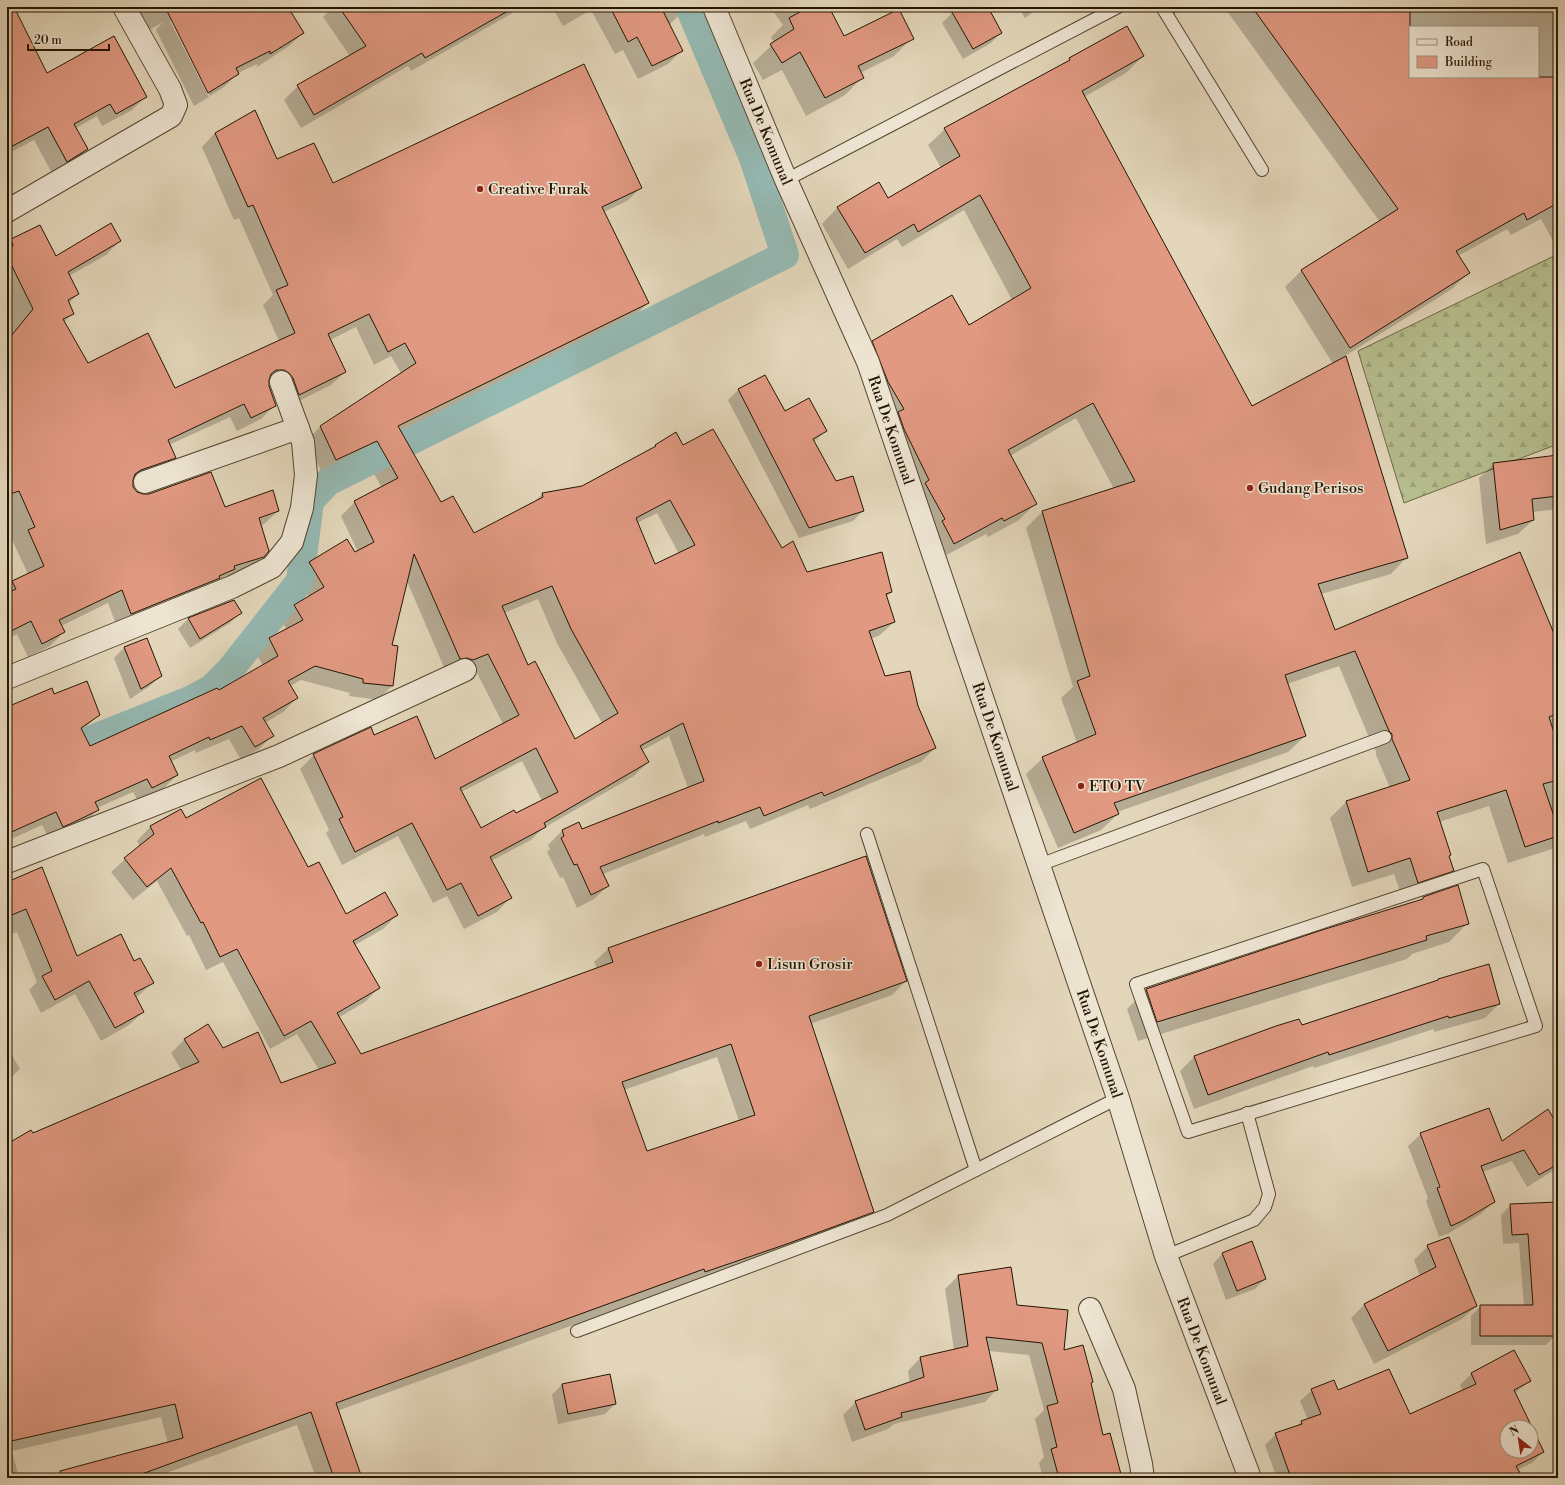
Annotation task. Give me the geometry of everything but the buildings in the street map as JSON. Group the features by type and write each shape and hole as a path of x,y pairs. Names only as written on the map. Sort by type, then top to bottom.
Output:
{"street":[{"path":"7,211 171,116 176,105 170,89 124,7"},
{"name":"Rua De Komunal","path":"714,7 786,180 868,362 1118,1098 1166,1256 1250,1478"},
{"path":"7,678 232,587 272,567 292,542 302,508 306,475 303,442 281,382"},
{"path":"145,482 298,428"},
{"path":"7,862 279,756 465,670"},
{"path":"1090,1309 1124,1389 1143,1478"}],"lane":[{"path":"786,180 1118,7"},
{"path":"1162,7 1262,170"},
{"path":"1039,865 1385,737"},
{"path":"866,834 976,1170"},
{"path":"1483,869 1536,1026 1247,1113 1188,1132 1136,984 1483,869"},
{"path":"577,1331 887,1215 1118,1098"},
{"path":"1166,1256 1254,1220 1265,1207 1270,1194 1247,1113"}],"green space":[{"path":"1558,254 1558,444 1404,503 1358,351"}],"waterway":[{"path":"7,773 192,699 211,689 230,670 300,581 310,501 328,482 785,255 753,158 689,7"}],"place":[{"name":"Creative Furak","path":"480,189"},
{"name":"Gudang Perisos","path":"1250,488"},
{"name":"ETO TV","path":"1081,786"},
{"name":"Lisun Grosir","path":"759,964"}]}
